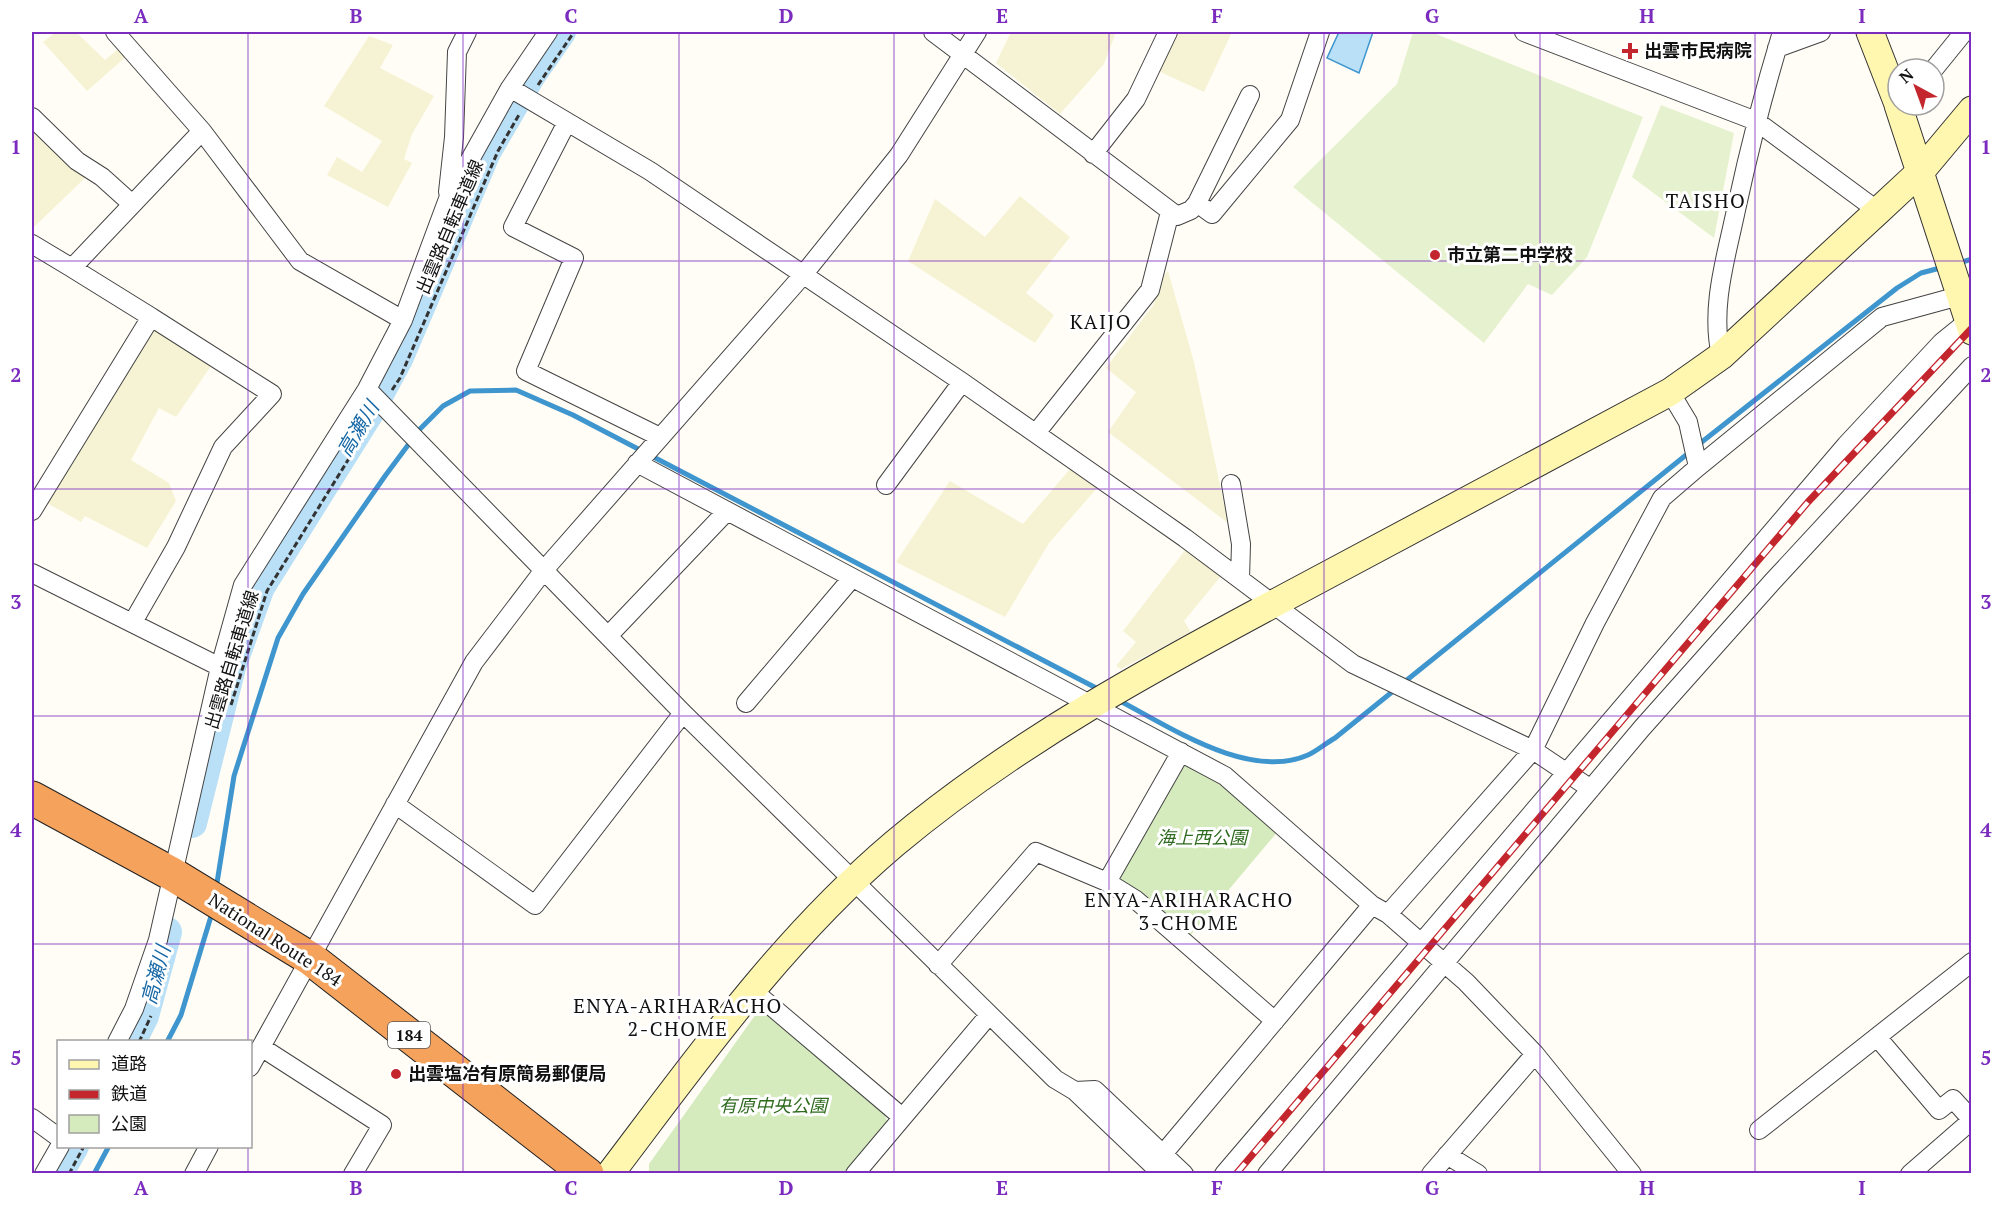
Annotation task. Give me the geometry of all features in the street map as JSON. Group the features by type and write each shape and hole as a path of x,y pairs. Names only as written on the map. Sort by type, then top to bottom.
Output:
{"highway":[{"name":"National Route 184","path":"32,798 198,890 311,959 587,1173"}],"street":[{"path":"115,32 202,131 300,261 403,320"},
{"path":"448,200 454,137 457,52 467,32"},
{"path":"118,1040 134,1010 158,940 198,890 220,667 243,585 367,389 403,320 448,200 510,88 548,32"},
{"path":"933,32 1177,216 1191,210 1197,203 1250,95"},
{"path":"252,1063 474,662 543,570 802,275 899,155 977,32"},
{"path":"1094,154 1136,99 1168,32"},
{"path":"1197,203 1212,214 1290,120 1320,32"},
{"path":"1524,32 1756,122 1878,211"},
{"path":"1721,356 1716,331 1721,277 1756,122 1779,40 1821,32"},
{"path":"1870,32 1886,70"},
{"path":"1944,57 1964,32"},
{"path":"510,88 650,171 962,382 1240,579 1271,605 1353,664 1533,750 1591,789"},
{"path":"610,1173 751,989 800,934 893,846 988,772 1092,704 1271,605 1670,392 1721,356 1921,171 1971,110"},
{"path":"32,117 77,161 102,177 132,204"},
{"path":"1904,117 1943,250 1964,310"},
{"path":"567,122 513,227 574,258 526,371 660,437"},
{"path":"72,268 202,131"},
{"path":"1036,434 1150,290 1170,212"},
{"path":"32,244 272,394 223,447 176,548 134,622"},
{"path":"1163,1154 1275,1021 1533,750 1662,498 1882,317 1964,310"},
{"path":"1224,1173 1846,445 1942,342 1964,310"},
{"path":"32,511 151,317"},
{"path":"1267,1173 1591,789 1773,581 1971,366"},
{"path":"886,485 962,382"},
{"path":"367,389 683,713 938,965 1054,1079 1075,1091 1162,1173"},
{"path":"1670,392 1688,422 1698,467"},
{"path":"637,463 1225,776 1466,982 1535,1054 1632,1173"},
{"path":"1231,484 1241,544 1240,579"},
{"path":"608,636 728,511"},
{"path":"32,573 220,667"},
{"path":"746,703 852,578"},
{"path":"395,804 535,905 683,713"},
{"path":"1107,882 1181,752"},
{"path":"938,965 1036,852 1107,882 1136,900 1275,1021"},
{"path":"1759,1130 1971,962"},
{"path":"751,989 902,1117"},
{"path":"855,1173 989,1015"},
{"path":"1877,1037 1939,1110 1953,1099 1971,1120 1910,1173"},
{"path":"261,1047 382,1125 353,1173"},
{"path":"1431,1173 1535,1054"},
{"path":"1075,1091 1095,1090 1184,1173"},
{"path":"32,1118 57,1136"},
{"path":"44,1173 59,1148"},
{"path":"194,1173 207,1148"},
{"path":"1447,1155 1478,1173"}],"path":[{"name":"出雲路自転車道線","path":"228,714 267,591 400,378 498,151 529,98 574,32"},
{"path":"160,991 171,958"},
{"path":"139,1040 152,1012"},
{"path":"69,1173 83,1148"}],"shaded area":[{"path":"56,32 76,32 105,60 122,46 129,54 87,91 43,42"},
{"path":"1011,32 1116,32 1104,64 1060,114 996,63"},
{"path":"1179,32 1232,32 1204,92 1156,70"},
{"path":"369,36 393,45 380,68 434,96 412,134 404,159 412,163 388,207 327,175 337,157 362,172 382,141 324,106"},
{"path":"32,127 88,175 32,229"},
{"path":"1020,196 1070,237 1026,293 1054,315 1035,343 908,261 935,199 985,237"},
{"path":"1168,271 1194,362 1228,523 1108,432 1136,392 1106,368 1154,304 1159,280"},
{"path":"154,325 213,363 176,417 159,408 131,460 169,483 176,501 147,548 85,516 81,522 47,503"},
{"path":"1071,468 1098,487 1049,543 1005,617 896,562 950,481 1023,524"},
{"path":"1186,549 1221,576 1184,621 1191,632 1121,669 1116,666 1136,642 1123,631"}],"green space":[{"path":"1413,32 1431,32 1643,117 1587,257 1552,295 1528,284 1484,343 1293,187 1397,84"},
{"path":"1661,105 1734,133 1714,238 1632,177"},
{"name":"海上西公園","path":"1182,763 1222,779 1279,830 1189,937 1119,882 1118,875"},
{"name":"有原中央公園","path":"761,1007 885,1115 888,1124 846,1173 649,1174 649,1164"}],"water":[{"path":"1339,32 1373,32 1359,73 1327,58"}],"waterway":[{"name":"高瀬川","path":"192,823 231,667 260,587 370,411 399,357 486,152 531,75 561,32"},
{"path":"1959,263 1972,259"},
{"path":"1698,445 1897,288 1921,273 1944,267"},
{"path":"216,889 234,776 278,638 303,594 420,429 443,406 470,391 516,390 573,415 1100,690"},
{"path":"1118,700 1185,736 1235,756 1260,761 1285,761 1308,755 1335,738 1691,451"},
{"path":"168,1040 181,1015 212,913"},
{"name":"高瀬川","path":"132,1040 144,1016 167,932"},
{"name":"高瀬川","path":"58,1174 73,1148"},
{"path":"94,1174 108,1148"}],"railway":[{"path":"1236,1174 1808,502 1972,328"}],"place":[{"name":"出雲市民病院","path":"1630,51"},
{"name":"市立第二中学校","path":"1435,255"},
{"name":"出雲塩冶有原簡易郵便局","path":"396,1074"}],"district":[{"name":"TAISHO","path":"1706,201"},
{"name":"KAIJO","path":"1101,322"},
{"name":"ENYA-ARIHARACHO 3-CHOME","path":"1189,912"},
{"name":"ENYA-ARIHARACHO 2-CHOME","path":"678,1018"}]}
